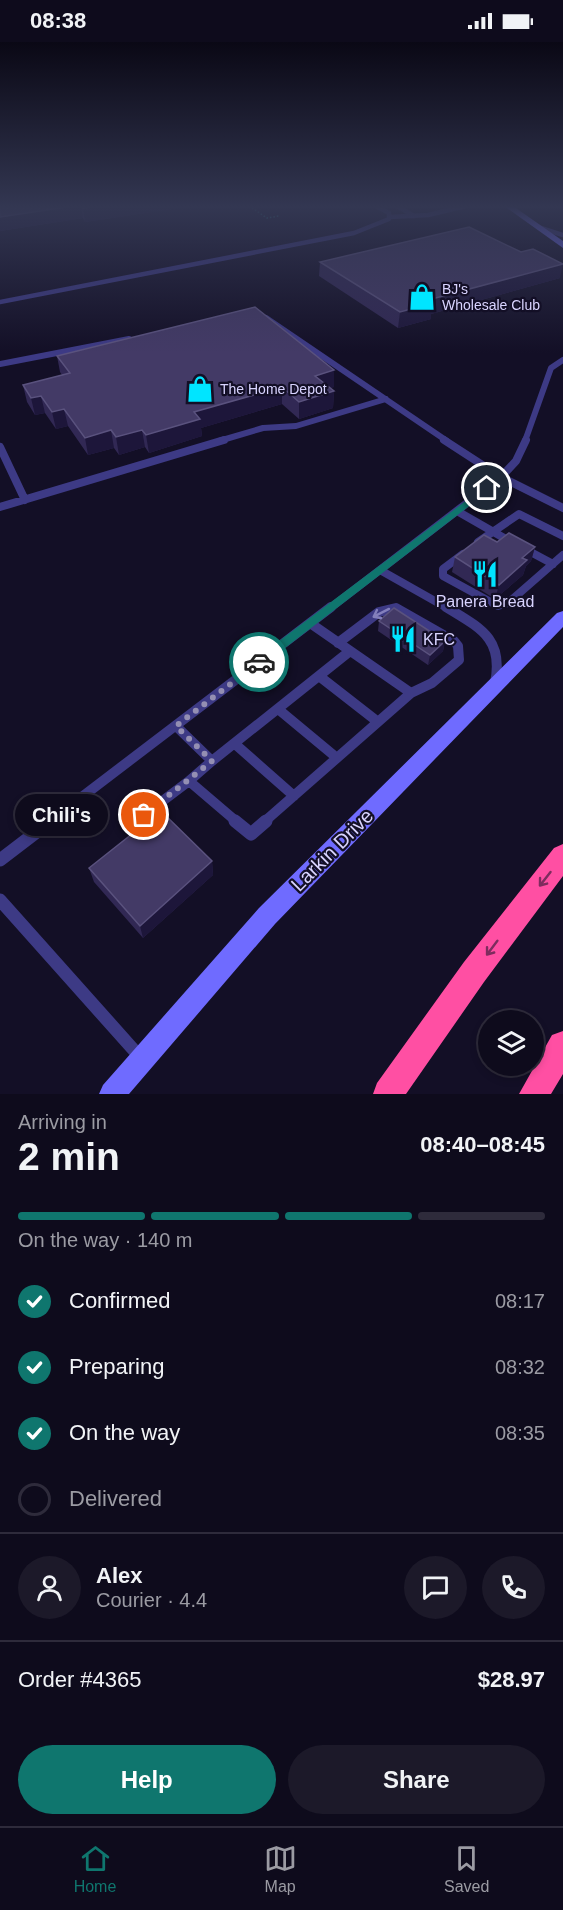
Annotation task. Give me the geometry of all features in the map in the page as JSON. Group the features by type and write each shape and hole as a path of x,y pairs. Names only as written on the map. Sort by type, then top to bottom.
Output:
{"highway":[{"path":"388,1094 474,972 563,856"},
{"path":"534,1094 563,1046"}],"street":[{"name":"Larkin Drive","path":"112,1094 267,916 563,617"}],"lane":[{"path":"0,302 248,255"},
{"path":"257,315 268,318 348,376 501,477 563,508"},
{"path":"0,364 140,337"},
{"path":"0,860 501,477 516,461 536,416 551,368 563,360"},
{"path":"0,507 263,428 296,426 386,399"},
{"path":"0,447 24,500"},
{"path":"457,511 553,564"},
{"path":"563,536 519,514 492,531 443,569 443,576 498,606 508,603 563,555"},
{"path":"380,570 447,607 492,640 499,663 494,687"},
{"path":"189,781 251,834 411,693 432,683 459,660 458,646 454,641 396,608 379,612 338,643"},
{"path":"310,623 411,693"},
{"path":"144,815 350,651"},
{"path":"319,676 378,722"},
{"path":"278,710 338,758"},
{"path":"176,726 212,761"},
{"path":"235,744 294,796"},
{"path":"0,900 142,1060"}],"building":[{"name":"BJ's Wholesale Club","path":"349,255 545,255 563,264 428,300 433,303 400,312 320,262"},
{"name":"The Home Depot","path":"255,307 334,370 315,376 334,391 299,402 282,387 194,412 200,419 146,435 142,430 116,437 111,430 85,438 64,409 52,412 41,396 31,398 23,385 70,373 57,356"},
{"path":"509,533 535,547 522,558 527,560 499,585 455,557 484,535 497,542"},
{"path":"394,608 445,641 430,655 379,621"},
{"path":"161,811 212,861 140,926 89,868"}],"way so far":[{"path":"144,815 212,761 176,726 259,662"}],"place":[{"name":"BJ's Wholesale Club","path":"422,297"},
{"name":"The Home Depot","path":"200,389"},
{"name":"Panera Bread","path":"485,574"},
{"name":"KFC","path":"403,639"},
{"name":"Chili's","path":"144,815"}],"route":[{"path":"259,662 487,488"}]}
